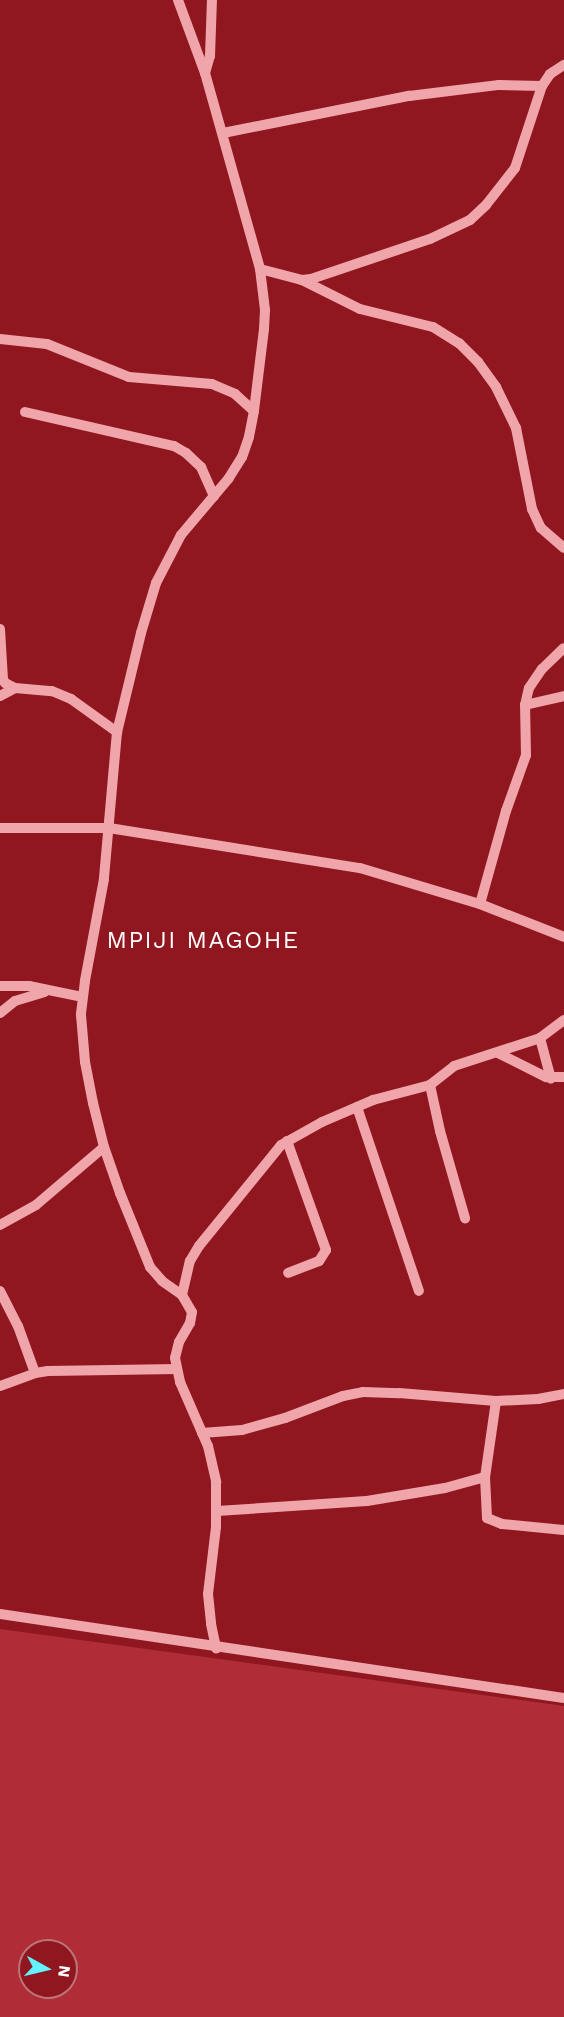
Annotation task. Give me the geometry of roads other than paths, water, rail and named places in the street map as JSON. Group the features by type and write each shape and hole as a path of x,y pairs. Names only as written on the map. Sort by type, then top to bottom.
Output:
{"street":[{"path":"178,0 205,73 223,134 260,269 266,310 254,411 242,457 229,478 181,535 156,583 141,633 117,732 102,895 82,997 85,1062 104,1147 150,1267 162,1281 189,1303 192,1318 176,1348 177,1369 185,1396 212,1461 217,1511 208,1594 216,1648"},
{"path":"205,73 210,56 212,0"},
{"path":"302,280 430,239 470,220 486,205 515,168 542,86 550,74 564,65"},
{"path":"223,134 409,96 499,85 542,86"},
{"path":"260,269 302,280 360,309 433,327 459,343 496,387 516,428 523,454 526,491 537,518 550,538 564,548"},
{"path":"0,339 47,344 129,377 212,384 234,394 254,411"},
{"path":"25,412 174,446 186,453 201,467 214,496"},
{"path":"0,629 5,683 15,688 52,691 71,699 117,732"},
{"path":"480,904 506,811 526,755 525,705 529,688 542,669 564,648"},
{"path":"0,696 15,688"},
{"path":"525,705 564,696"},
{"path":"0,828 109,828 360,868 480,904 564,937"},
{"path":"0,986 29,986 82,997"},
{"path":"0,1012 26,996 54,990"},
{"path":"182,1295 190,1261 199,1246 268,1158 287,1141 357,1107 429,1085 454,1066 540,1038 564,1020"},
{"path":"540,1038 551,1079"},
{"path":"498,1053 551,1079 564,1077"},
{"path":"429,1085 465,1218"},
{"path":"357,1107 419,1291"},
{"path":"287,1141 326,1250 319,1261 288,1273"},
{"path":"0,1225 36,1205 104,1147"},
{"path":"0,1291 18,1326 35,1373"},
{"path":"0,1386 35,1373 177,1369"},
{"path":"202,1433 242,1430 285,1418 343,1396 363,1392 399,1392 496,1401 538,1399 564,1394"},
{"path":"496,1401 485,1477 484,1512 487,1518 502,1524 564,1530"},
{"path":"217,1511 367,1501 445,1488 485,1477"},
{"path":"0,1614 216,1648 564,1698"}],"district":[{"name":"MPIJI MAGOHE","path":"203,941"}]}
